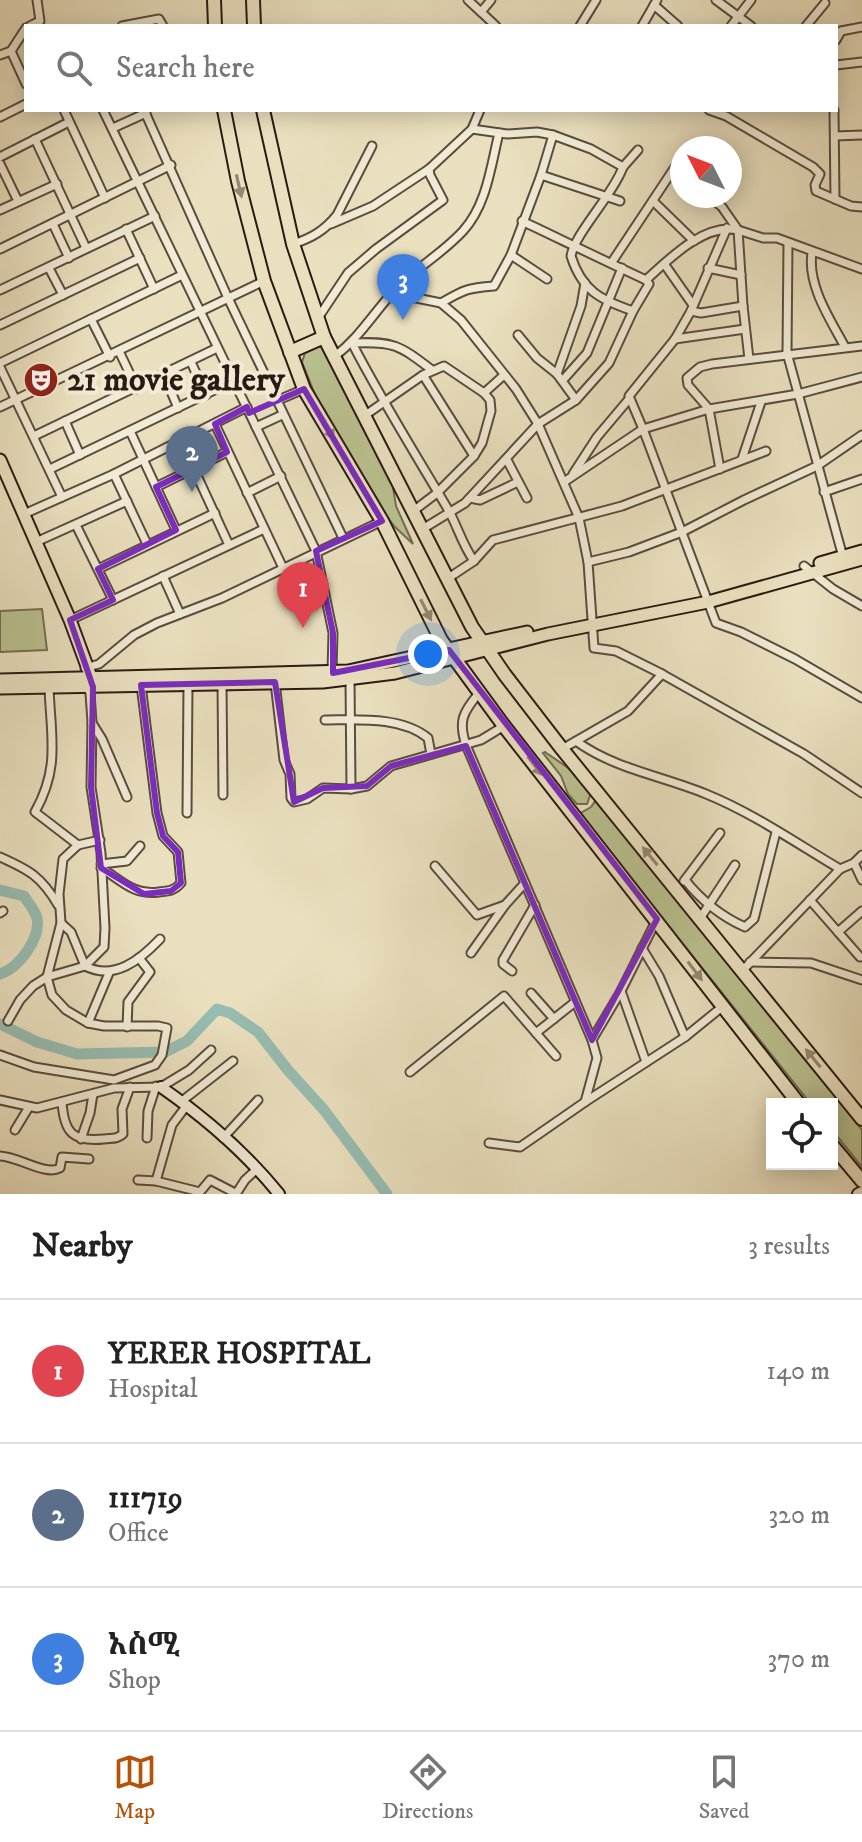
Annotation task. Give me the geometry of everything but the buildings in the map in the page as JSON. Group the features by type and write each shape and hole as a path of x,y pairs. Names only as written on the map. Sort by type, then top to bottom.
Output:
{"highway":[{"path":"214,0 215,24"},
{"path":"253,0 254,24"},
{"path":"224,112 238,181 264,281 304,389 382,521 452,654 504,726 794,1098"},
{"path":"263,112 293,244 324,337 421,530 486,646 562,749 682,884 701,917 746,966 862,1119"},
{"path":"290,352 324,337"},
{"path":"838,1152 862,1181"}],"main road":[{"path":"0,460 89,680"},
{"path":"0,475 24,514 70,620 89,680"},
{"path":"844,560 862,551"},
{"path":"0,680 89,680 363,669 452,654 706,598 844,560 862,559"},
{"path":"0,688 49,688 89,680 141,685 323,682 401,672 452,654"}],"street":[{"path":"34,24 40,21 37,0"},
{"path":"468,0 492,24"},
{"path":"481,12 491,0"},
{"path":"581,24 596,0"},
{"path":"716,0 748,24"},
{"path":"733,24 751,0"},
{"path":"643,24 655,3 676,24"},
{"path":"808,24 825,3"},
{"path":"133,24 159,19 162,24"},
{"path":"838,36 841,31 862,27"},
{"path":"0,55 11,51 24,33"},
{"path":"11,51 23,70"},
{"path":"838,65 862,62"},
{"path":"1,113 24,105"},
{"path":"65,112 105,198"},
{"path":"104,112 316,551 333,633 332,672"},
{"path":"113,128 145,112 282,415 343,538"},
{"path":"293,244 373,206 429,169 472,129 479,112"},
{"path":"715,112 813,167 820,174 835,179"},
{"path":"834,112 835,199"},
{"path":"0,157 69,122"},
{"path":"472,129 553,135 591,149 623,167"},
{"path":"335,356 352,343 392,293 469,225 483,200 499,133"},
{"path":"835,136 861,134"},
{"path":"441,303 475,286 494,286 511,255 553,135"},
{"path":"35,139 86,248"},
{"path":"329,225 372,146"},
{"path":"633,311 593,293 571,256 608,198 623,167 638,150"},
{"path":"0,164 18,201"},
{"path":"0,249 171,165"},
{"path":"318,318 348,273 443,200 429,169"},
{"path":"820,174 815,188 851,206 862,207"},
{"path":"541,175 620,201"},
{"path":"612,262 670,175"},
{"path":"0,210 57,184"},
{"path":"653,201 694,241"},
{"path":"723,208 738,230 749,359"},
{"path":"1,287 49,268 155,216"},
{"path":"421,530 470,498 538,424 576,400 609,363 633,311 648,289 646,280 522,221"},
{"path":"53,224 69,258"},
{"path":"568,480 597,437 675,339 727,228"},
{"path":"646,280 694,241 727,228 763,238 777,238 862,269"},
{"path":"126,229 154,289"},
{"path":"788,243 787,353 844,560"},
{"path":"812,253 810,271 815,286 845,347"},
{"path":"511,255 547,279"},
{"path":"0,325 140,258"},
{"path":"665,265 692,308 701,313 743,306"},
{"path":"49,268 63,295"},
{"path":"560,377 587,353 622,268"},
{"path":"708,268 741,275"},
{"path":"62,497 0,365 182,275"},
{"path":"0,407 264,281"},
{"path":"560,377 585,283"},
{"path":"392,293 441,303 468,327 538,424 568,480 579,518 588,562 594,648 616,651 662,674 776,738 862,793"},
{"path":"91,319 110,357"},
{"path":"675,339 745,329"},
{"path":"518,335 537,358 560,377 576,400"},
{"path":"352,343 390,344 432,370"},
{"path":"352,343 384,404 450,513 466,551 474,561"},
{"path":"720,469 709,409 688,385 687,378 704,365 862,346"},
{"path":"34,436 217,348"},
{"path":"119,351 137,389"},
{"path":"191,362 206,395"},
{"path":"364,416 423,375 444,366 490,400 491,411 482,443 474,456 437,493 412,512"},
{"path":"164,375 178,408"},
{"path":"423,375 474,456"},
{"path":"484,393 504,375"},
{"path":"568,480 643,429 709,409 761,402 862,377"},
{"path":"50,469 233,381"},
{"path":"276,401 304,389"},
{"path":"629,399 714,620 795,659 862,698"},
{"path":"742,459 761,402"},
{"path":"24,514 114,474 247,407"},
{"path":"256,427 282,415"},
{"path":"65,421 80,455"},
{"path":"215,424 283,568"},
{"path":"130,431 176,530"},
{"path":"588,562 629,552 682,532 817,466 862,435"},
{"path":"447,579 474,561 493,540 579,518 665,491 766,451"},
{"path":"156,487 227,452"},
{"path":"507,460 527,498"},
{"path":"194,469 229,545"},
{"path":"114,474 147,544"},
{"path":"247,493 281,476"},
{"path":"824,492 862,479"},
{"path":"470,498 480,500 518,482"},
{"path":"36,542 127,501"},
{"path":"98,569 215,513"},
{"path":"8,1021 26,992 47,977 85,966 104,947 100,840 91,787 89,680 99,664 134,635 222,598 382,521"},
{"path":"76,525 113,600"},
{"path":"70,620 264,529"},
{"path":"807,569 862,606"},
{"path":"163,576 180,614"},
{"path":"562,749 628,711 662,674"},
{"path":"350,679 351,789"},
{"path":"275,682 284,760 290,774 291,798 294,802 323,788 367,786 391,766 466,745 504,726"},
{"path":"222,683 223,795"},
{"path":"101,866 127,886 144,894 171,891 181,883 178,852 160,831 141,685"},
{"path":"187,813 188,685"},
{"path":"49,688 53,765 45,794 35,812 78,845"},
{"path":"479,693 463,712 461,730 592,1040 597,1058 585,1102"},
{"path":"325,720 397,724 410,728 428,738 431,754"},
{"path":"92,722 127,797"},
{"path":"576,741 617,763 737,807 840,869"},
{"path":"720,833 682,884 727,919 745,927 750,926 754,919 776,832"},
{"path":"0,1100 29,1107 48,1107 93,1094 151,1068 162,1055 167,1028 88,1023 58,1004 52,995 47,977 61,923 59,880 63,859 78,845 100,840"},
{"path":"101,866 127,861 140,846"},
{"path":"746,966 840,869 854,863 862,855"},
{"path":"0,857 25,868 43,881 60,909"},
{"path":"854,863 862,880"},
{"path":"701,917 735,865"},
{"path":"435,866 477,915 505,905"},
{"path":"471,953 525,883"},
{"path":"810,900 860,957"},
{"path":"512,971 503,964 503,960 535,905"},
{"path":"838,932 862,911"},
{"path":"592,1040 657,919"},
{"path":"61,923 71,932 85,966 94,971 109,973 123,968 160,939"},
{"path":"642,948 659,976 685,1037"},
{"path":"127,1027 128,1002 150,972 139,958"},
{"path":"746,966 811,963 862,980"},
{"path":"88,1023 109,973"},
{"path":"621,991 646,1062"},
{"path":"531,993 554,1019"},
{"path":"410,1072 504,996 556,1056"},
{"path":"536,1033 575,1002"},
{"path":"489,1143 520,1147 685,1037 722,1007"},
{"path":"0,1055 34,1067 130,1087 159,1086 189,1070 211,1050"},
{"path":"156,1181 172,1125 184,1103 233,1061"},
{"path":"159,1086 184,1103 258,1168 279,1194"},
{"path":"147,1138 147,1117 159,1086"},
{"path":"62,1102 64,1125 81,1139 121,1137 124,1125 122,1109 130,1087"},
{"path":"81,1139 93,1094"},
{"path":"223,1138 258,1100"},
{"path":"15,1130 29,1107"},
{"path":"0,1156 54,1171 60,1168 62,1157 89,1159"},
{"path":"138,1180 156,1181 200,1192 210,1180 236,1194 258,1168"}],"highlighted area":[{"path":"304,389 382,521 316,551 333,633 333,673 449,650 657,919 592,1040 466,746 391,766 367,786 323,788 294,802 275,682 141,685 157,813 163,836 178,852 181,883 171,891 144,894 101,868 91,787 93,687 70,620 113,600 98,569 176,530 156,487 227,452 215,424 247,407 249,413"}],"green space":[{"path":"324,347 391,475 396,506 413,544 381,509 318,402 302,362 305,353"},
{"path":"42,609 47,650 0,652 0,611"},
{"path":"545,752 577,774 591,793 587,804 577,804 568,794 561,776"},
{"path":"596,800 737,970 837,1098 806,1098 579,814"},
{"path":"838,1099 862,1130 862,1167 838,1137"}],"waterway":[{"path":"0,890 24,896 37,918 36,934 27,951 14,966 0,974"},
{"path":"0,1024 37,1042 77,1054 165,1052 187,1041 217,1009 230,1013 258,1032 324,1110 387,1194"}],"place":[{"name":"አስሚ","path":"403,320"},
{"name":"21 movie gallery","path":"41,380"},
{"name":"111719","path":"192,492"},
{"name":"YERER HOSPITAL","path":"303,628"}]}
